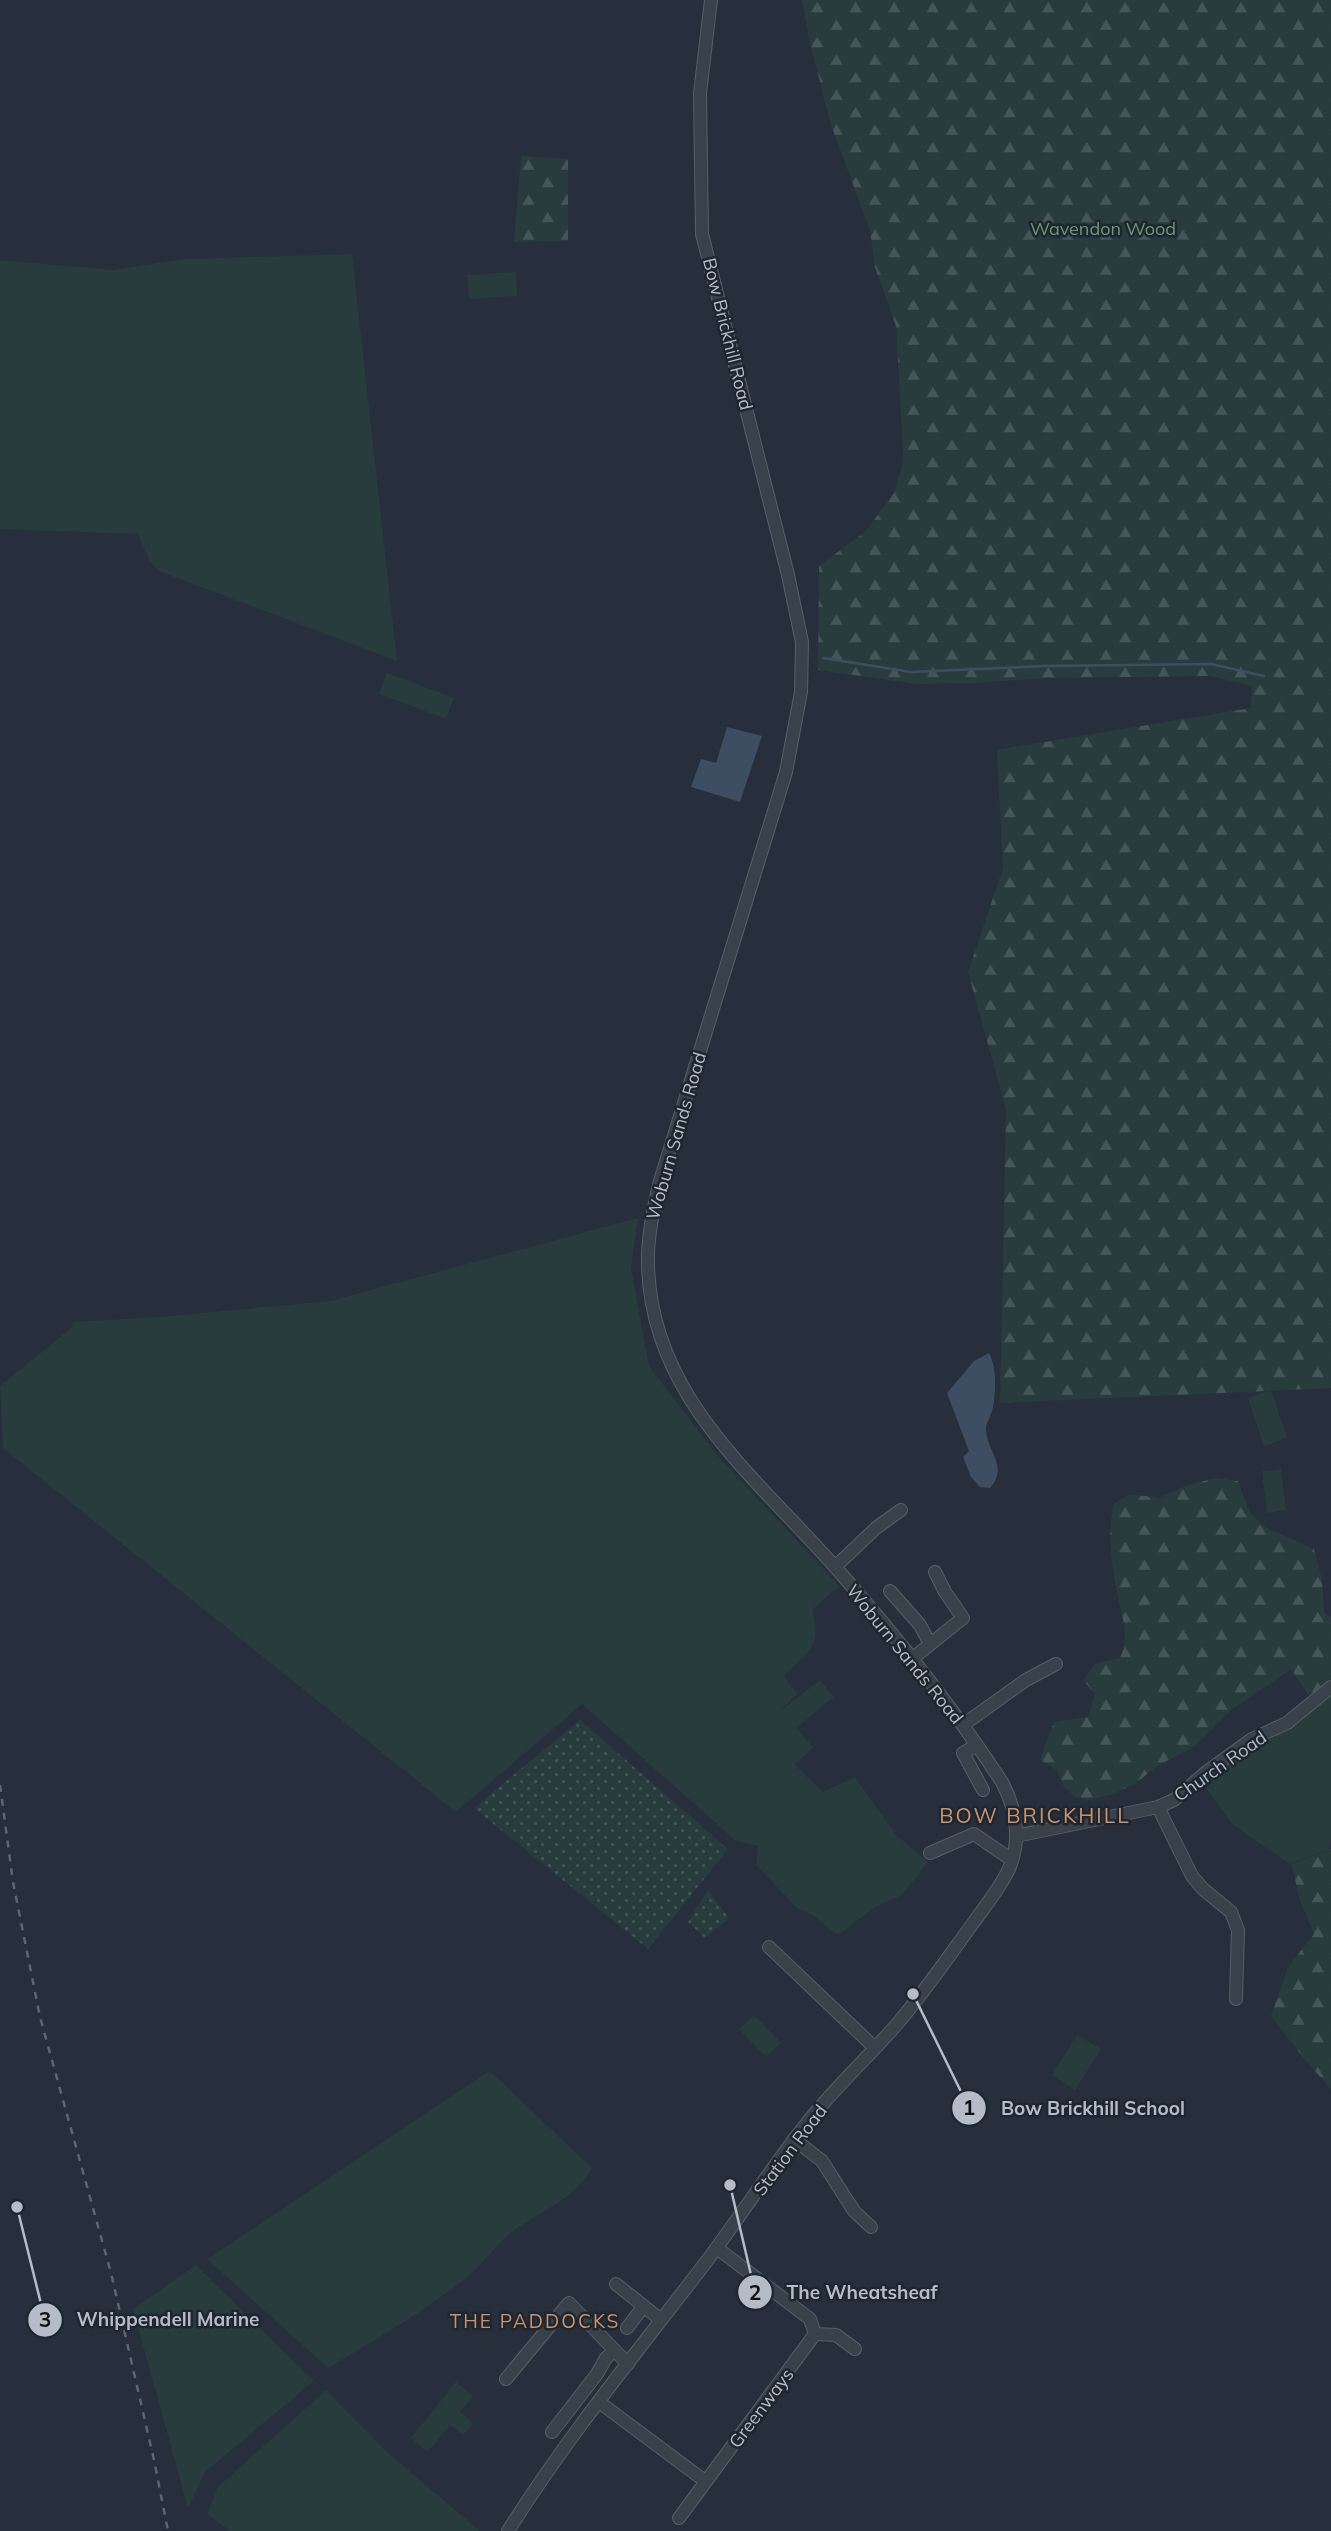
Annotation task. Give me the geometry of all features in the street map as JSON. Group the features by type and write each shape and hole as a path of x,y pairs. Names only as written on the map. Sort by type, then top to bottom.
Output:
{"street":[{"name":"Bow Brickhill Road","path":"711,0 700,93 702,234 788,575 802,642 801,663"},
{"name":"Woburn Sands Road","path":"801,663 799,706 786,772 660,1181 651,1220 648,1255 650,1296 657,1331 687,1397 720,1442 835,1567 913,1658 977,1745 1010,1798 1016,1836"},
{"path":"835,1567 876,1528 901,1510"},
{"path":"913,1658 963,1618 935,1572"},
{"path":"890,1591 920,1625 930,1644"},
{"path":"963,1725 1026,1680 1051,1667"},
{"name":"Church Road","path":"1016,1836 1158,1807 1174,1800 1205,1773 1252,1740 1287,1723 1331,1687"},
{"path":"977,1745 963,1753 983,1790"},
{"path":"1158,1807 1192,1877 1231,1912 1238,1930 1236,1999"},
{"path":"930,1853 974,1834 1012,1860"},
{"name":"Station Road","path":"508,2531 542,2477 717,2248 794,2139 896,2025 939,1970 998,1888 1012,1860 1016,1836"},
{"path":"769,1947 783,1954 875,2048"},
{"path":"794,2139 822,2161 854,2211 871,2227"},
{"path":"717,2248 810,2319 815,2334 835,2335 855,2349"},
{"path":"616,2284 662,2320"},
{"path":"506,2379 569,2303 628,2364"},
{"path":"627,2328 643,2307"},
{"name":"Greenways","path":"679,2518 815,2334"},
{"path":"552,2432 614,2351"},
{"path":"599,2402 705,2481"}],"green space":[{"name":"Wavendon Wood","path":"802,0 1331,0 1331,1388 1000,1403 1006,1110 968,972 1003,868 997,750 1251,708 1252,686 1211,676 1049,678 917,684 818,670 819,566 866,531 894,493 903,462 896,326 875,267 870,230 831,125"},
{"path":"521,156 568,159 568,241 514,242"},
{"path":"352,254 397,661 159,571 149,560 138,534 0,529 0,260 113,270 185,259"},
{"path":"516,272 517,296 469,299 467,275"},
{"path":"387,673 454,698 446,719 379,694"},
{"path":"638,1218 631,1268 649,1366 717,1455 839,1586 812,1610 816,1632 811,1648 784,1676 797,1694 780,1711 820,1680 834,1697 796,1728 813,1747 795,1765 823,1792 855,1777 896,1835 928,1862 902,1895 874,1908 838,1935 812,1915 797,1908 756,1865 758,1846 736,1841 582,1704 456,1812 3,1448 0,1386 71,1328 73,1322 330,1301"},
{"path":"1271,1390 1287,1438 1264,1446 1248,1398"},
{"path":"1281,1469 1286,1510 1267,1513 1262,1471"},
{"path":"1215,1478 1238,1481 1250,1513 1266,1528 1314,1549 1322,1580 1324,1612 1331,1618 1331,1679 1309,1696 1291,1669 1230,1711 1194,1747 1157,1766 1135,1784 1113,1794 1089,1800 1077,1798 1064,1787 1057,1770 1040,1760 1054,1722 1088,1717 1095,1694 1083,1680 1096,1663 1120,1658 1123,1649 1124,1623 1110,1546 1114,1504 1129,1494 1159,1498 1186,1486"},
{"path":"1331,1695 1331,1842 1328,1850 1290,1864 1233,1825 1203,1784 1252,1747 1289,1729"},
{"path":"580,1720 728,1849 648,1949 474,1808"},
{"path":"1331,1849 1331,2089 1271,2016 1288,1967 1314,1934 1299,1898 1292,1864"},
{"path":"708,1890 729,1918 705,1938 688,1922"},
{"path":"754,2015 781,2043 766,2057 739,2029"},
{"path":"1077,2035 1101,2049 1075,2090 1052,2075"},
{"path":"490,2071 592,2168 577,2188 517,2228 470,2274 414,2315 328,2368 207,2259"},
{"path":"196,2265 314,2381 205,2472 188,2508 133,2309"},
{"path":"456,2382 473,2396 460,2412 473,2423 463,2435 450,2425 428,2452 411,2438"},
{"path":"326,2390 389,2454 480,2531 230,2531 207,2514 218,2487"}],"water":[{"path":"727,727 762,736 740,802 691,787 701,759 716,763"},
{"path":"989,1353 995,1372 995,1386 992,1410 986,1427 998,1472 990,1488 980,1487 971,1477 963,1457 969,1451 947,1393 974,1361"}],"waterway":[{"path":"823,658 911,672 1045,666 1211,664 1264,676"}],"railway":[{"path":"0,1785 13,1882 40,2017 111,2273 168,2531"}],"place":[{"name":"Bow Brickhill School","path":"913,1994"},
{"name":"The Wheatsheaf","path":"730,2185"},
{"name":"Whippendell Marine","path":"17,2207"}],"district":[{"name":"BOW BRICKHILL","path":"1035,1815"},
{"name":"THE PADDOCKS","path":"535,2321"}]}
